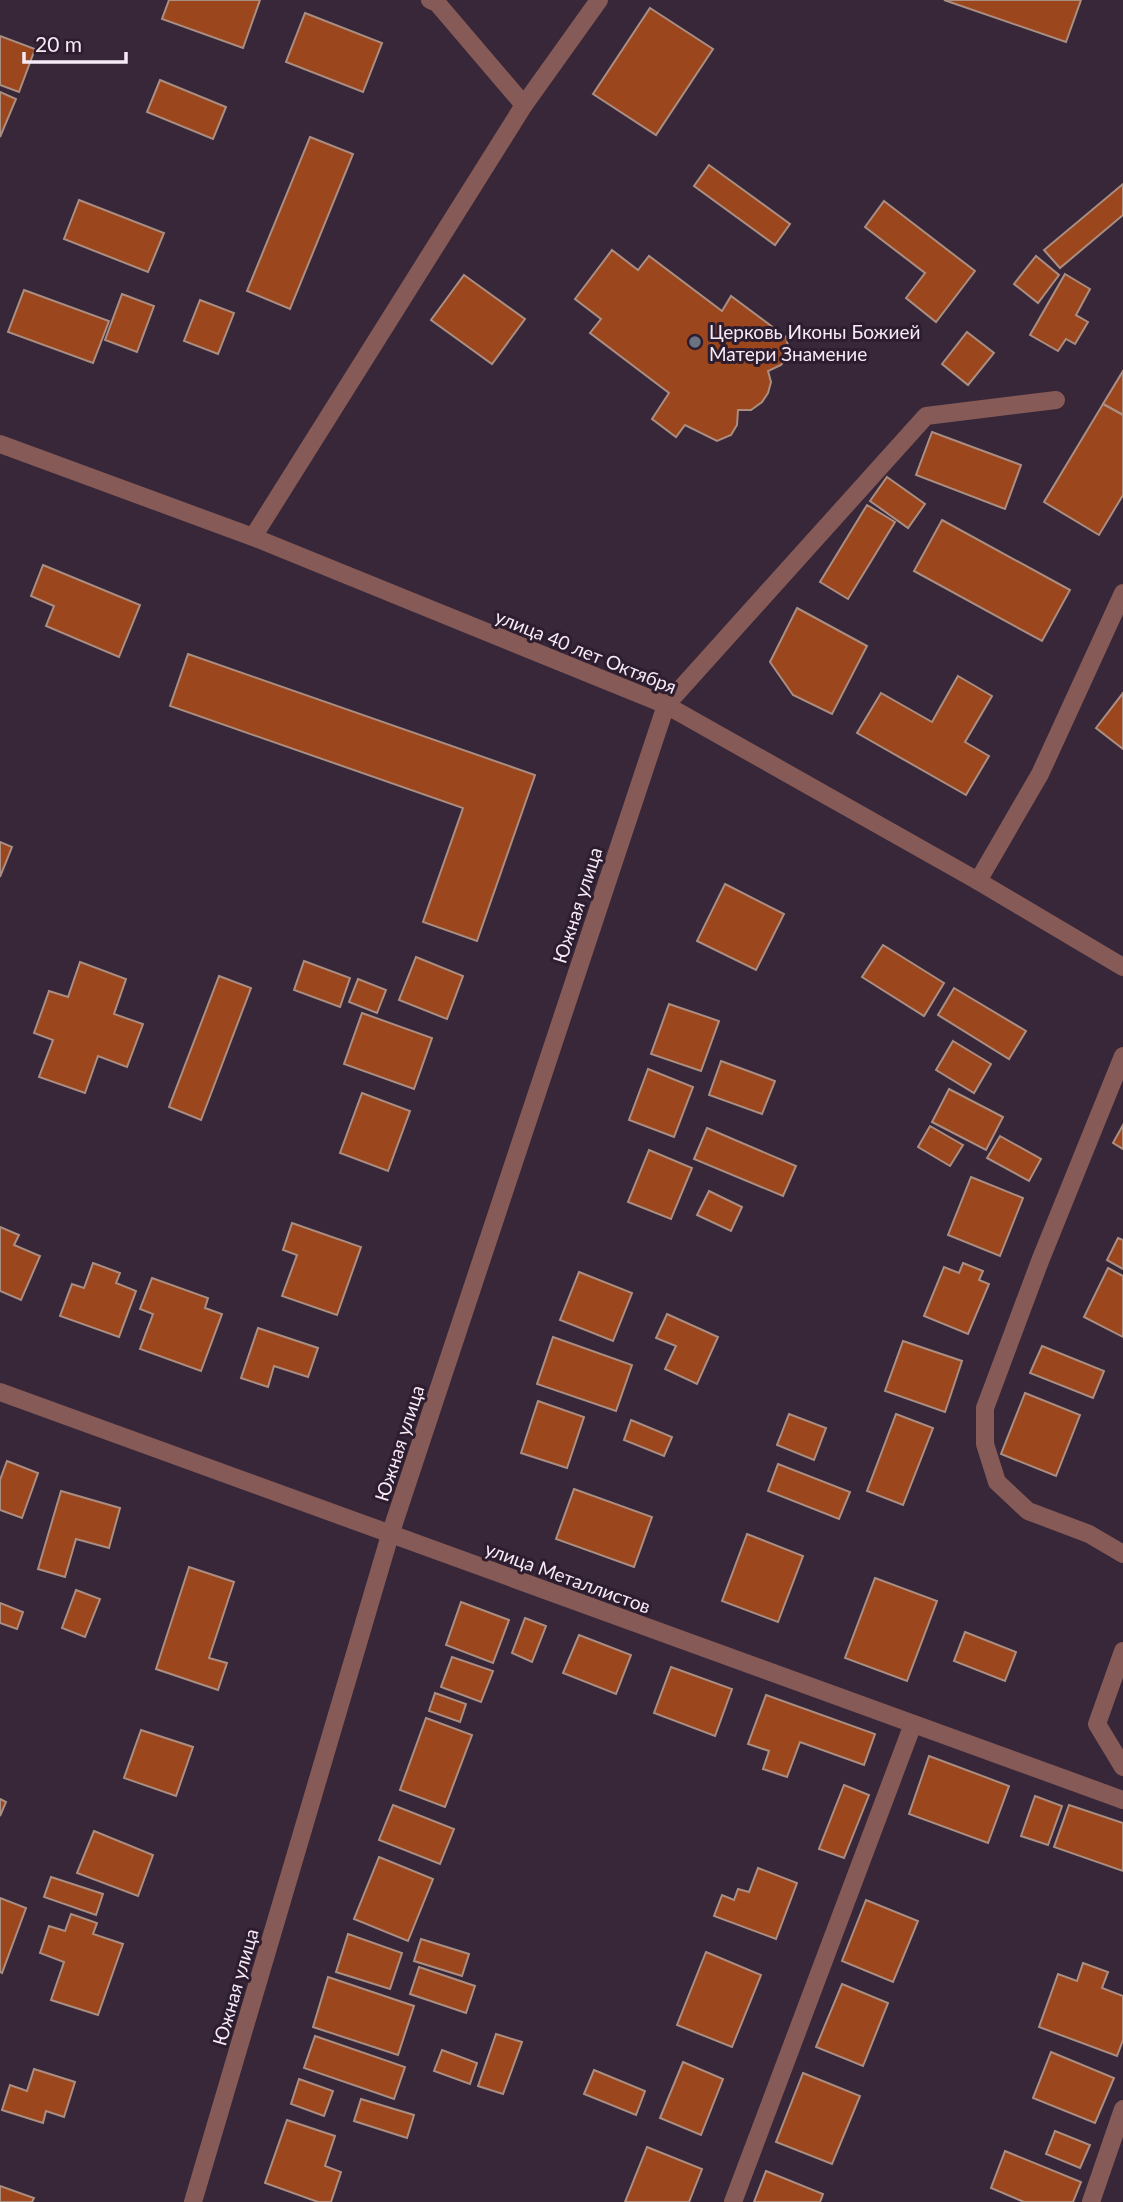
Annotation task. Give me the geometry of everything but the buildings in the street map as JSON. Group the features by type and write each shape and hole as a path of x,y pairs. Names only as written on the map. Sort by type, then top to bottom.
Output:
{"street":[{"path":"430,0 437,3 524,105"},
{"path":"253,537 524,105 599,0"},
{"path":"666,705 926,416 1056,400"},
{"name":"улица 40 лет Октября","path":"0,444 253,537 666,705 978,881 1123,967"},
{"path":"978,881 1040,774 1123,593"},
{"name":"Южная улица","path":"193,2202 390,1535 666,705"},
{"path":"1123,1056 1040,1261 985,1408 985,1444 997,1482 1028,1511 1089,1534 1123,1554"},
{"name":"улица Металлистов","path":"0,1392 1123,1800"},
{"path":"1123,1651 1097,1724 1123,1767"},
{"path":"733,2202 913,1724"},
{"path":"1091,2202 1123,2109"}],"place":[{"name":"Церковь Иконы Божией Матери Знамение","path":"695,342"}]}
